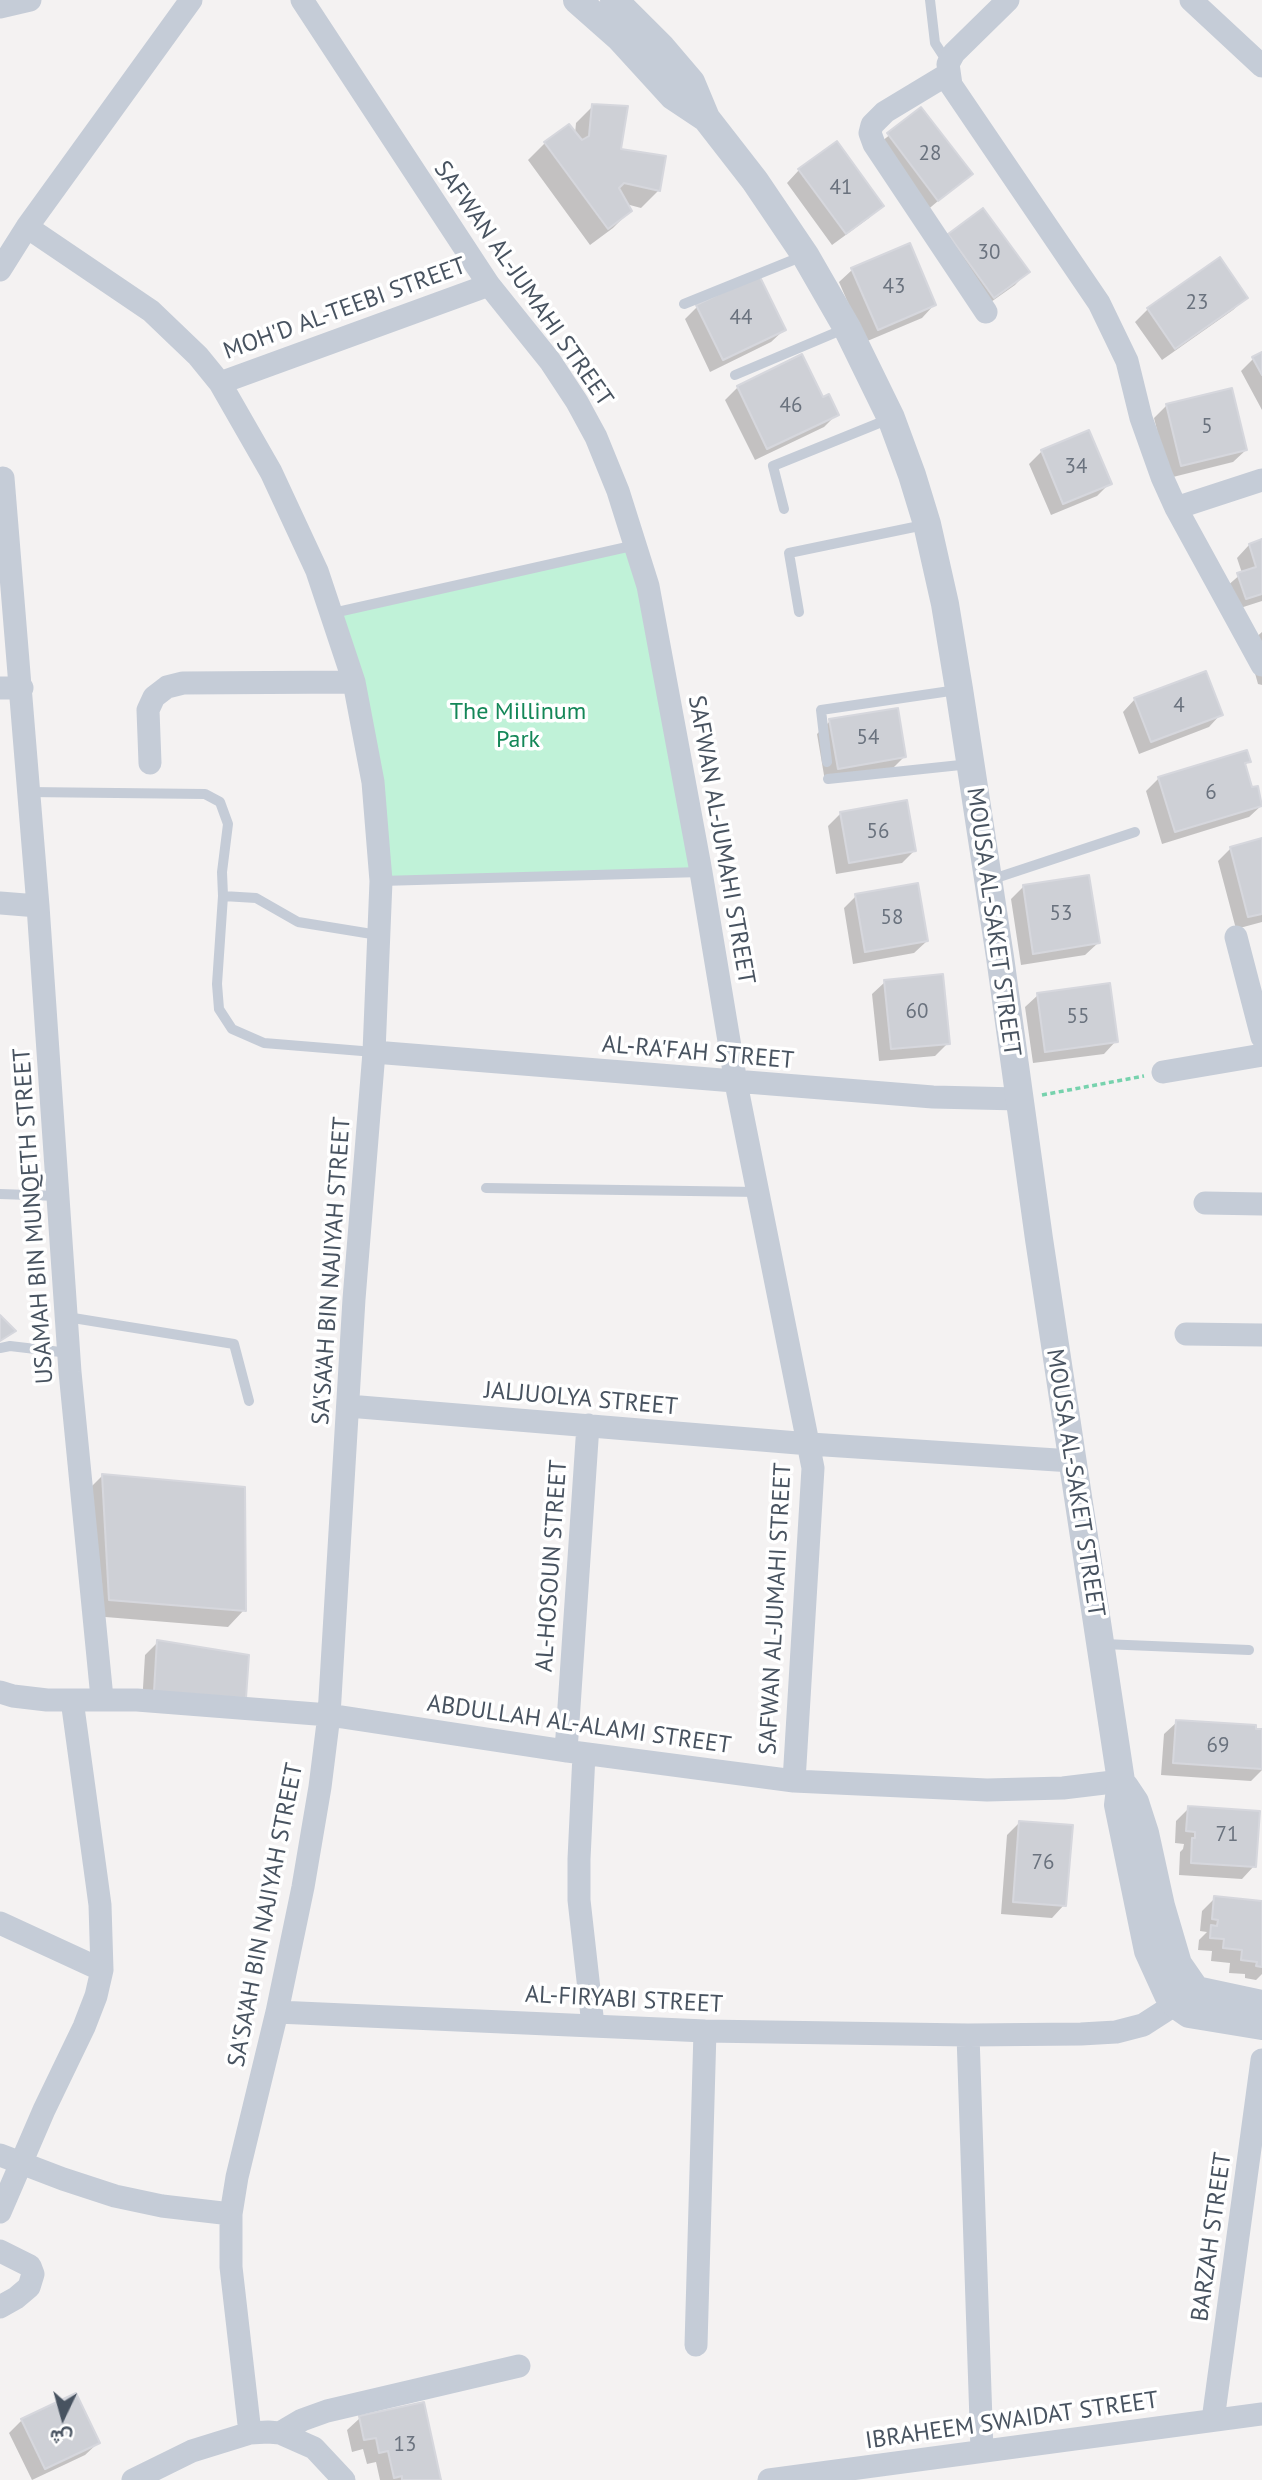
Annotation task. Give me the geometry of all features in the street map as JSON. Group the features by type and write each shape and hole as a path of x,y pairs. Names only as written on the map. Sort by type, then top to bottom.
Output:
{"street":[{"path":"0,8 30,0"},
{"path":"0,270 27,227 191,0"},
{"name":"SAFWAN AL-JUMAHI STREET","path":"302,0 489,285 550,361 577,402 596,437 636,545 658,631 736,1083 810,1444 813,1496 800,1658 794,1781"},
{"path":"986,312 874,144 870,133 872,125 885,112 948,69 960,46 1008,0"},
{"path":"1191,0 1262,66"},
{"name":"MOUSA AL-SAKET STREET","path":"614,10 673,96 706,118 755,181 805,255 847,328 891,418 927,524 945,604 959,689 1121,1782 1135,1802 1145,1833 1186,1998"},
{"path":"948,69 957,95 1099,303 1128,361 1150,449 1176,508 1262,664"},
{"name":"SA'SA'AH BIN NAJIYAH STREET","path":"27,227 150,311 198,356 220,383 271,472 317,571 354,682 373,782 381,881 374,1052 354,1299 328,1715 320,1787 303,1887 231,2214 231,2267 250,2433"},
{"name":"MOH'D AL-TEEBI STREET","path":"220,383 489,285"},
{"name":"USAMAH BIN MUNQETH STREET","path":"3,478 11,688 28,792 69,1353 102,1698"},
{"path":"1176,508 1262,480"},
{"path":"150,763 148,710 155,697 167,687 183,683 354,682"},
{"path":"0,902 38,906"},
{"path":"1236,937 1262,1037"},
{"name":"AL-RA'FAH STREET","path":"374,1052 736,1083 933,1097 1019,1099"},
{"path":"1163,1072 1262,1055"},
{"path":"1205,1203 1262,1204"},
{"path":"1186,1334 1262,1335"},
{"name":"JALJUOLYA STREET","path":"348,1405 810,1444 1072,1461"},
{"name":"AL-HOSOUN STREET","path":"588,1425 575,1753 579,1900 593,2025"},
{"name":"ABDULLAH AL-ALAMI STREET","path":"0,1692 47,1700 102,1698 328,1715 575,1753 794,1781 987,1790 1063,1788 1121,1782"},
{"path":"0,2212 10,2160 44,2110 84,2027 96,1996 102,1970 100,1905 72,1700"},
{"path":"0,1923 102,1970"},
{"path":"1262,2004 1217,1996 1186,1998 1189,2014 1262,2026"},
{"name":"AL-FIRYABI STREET","path":"277,2012 705,2031 968,2035 1116,2032 1143,2025 1186,1998"},
{"path":"696,2345 705,2031"},
{"path":"968,2035 982,2451"},
{"name":"BARZAH STREET","path":"1213,2420 1262,2060"},
{"path":"10,2160 115,2196 162,2206 231,2214"},
{"path":"0,2251 30,2266 33,2274 29,2287 0,2307"},
{"path":"280,2433 302,2420 327,2411 519,2366"},
{"name":"IBRAHEEM SWAIDAT STREET","path":"769,2480 1262,2414"},
{"path":"133,2480 192,2451 250,2433 280,2433 314,2448 344,2480"}],"lane":[{"path":"930,0 935,43 948,69"},
{"path":"684,304 805,255"},
{"path":"735,375 847,328"},
{"path":"784,509 773,466 891,418"},
{"path":"799,612 789,553 927,524"},
{"path":"333,613 636,545"},
{"path":"827,762 821,710 959,689"},
{"path":"828,779 970,764"},
{"path":"28,792 205,794 220,802 228,824 222,872 217,984 219,1009 232,1030 264,1044 374,1052"},
{"path":"987,881 1135,832"},
{"path":"381,881 701,872"},
{"path":"223,896 256,898 299,922 378,935"},
{"path":"486,1188 758,1192"},
{"path":"0,1194 58,1196"},
{"path":"67,1317 234,1344 249,1401"},
{"path":"0,1348 10,1346 69,1353"},
{"path":"1100,1644 1249,1650"}],"path":[{"path":"1019,1099 1163,1072"}],"green space":[{"name":"The Millinum Park","path":"636,545 701,872 381,881 333,613"}],"building":[{"path":"592,104 628,106 621,149 666,156 660,191 624,183 619,188 632,211 608,229 544,142 569,124 582,140 589,136"},
{"path":"921,107 973,174 938,201 887,133"},
{"path":"837,141 884,206 846,234 798,169"},
{"path":"983,208 1030,272 994,298 948,234"},
{"path":"910,243 936,305 878,330 851,268"},
{"path":"1220,257 1248,298 1175,349 1147,308"},
{"path":"759,275 786,330 723,360 696,305"},
{"path":"1262,352 1262,375 1252,357"},
{"path":"802,354 823,397 829,394 839,415 767,449 737,386"},
{"path":"1232,388 1247,450 1181,466 1166,404"},
{"path":"1089,430 1112,484 1063,504 1041,450"},
{"path":"1262,539 1262,594 1246,599 1237,573 1256,567 1249,544"},
{"path":"1206,671 1223,715 1151,742 1134,698"},
{"path":"898,708 906,757 838,769 829,719"},
{"path":"1247,750 1251,762 1245,763 1252,787 1258,786 1262,806 1175,832 1158,777"},
{"path":"907,800 916,851 849,863 840,812"},
{"path":"1262,838 1262,914 1248,917 1230,847"},
{"path":"1089,875 1100,943 1033,954 1023,885"},
{"path":"918,883 928,941 865,952 855,894"},
{"path":"943,974 950,1044 891,1049 884,980"},
{"path":"1110,983 1118,1042 1045,1052 1037,993"},
{"path":"0,1315 16,1331 0,1341"},
{"path":"102,1474 245,1487 246,1611 109,1600"},
{"path":"157,1640 249,1655 246,1698 154,1692"},
{"path":"1176,1720 1256,1725 1256,1729 1262,1729 1262,1769 1173,1763"},
{"path":"1188,1806 1260,1811 1256,1867 1191,1863 1192,1838 1195,1838 1195,1832 1186,1831"},
{"path":"1019,1821 1073,1825 1066,1906 1013,1902"},
{"path":"1214,1896 1262,1901 1262,1967 1256,1966 1257,1962 1241,1960 1242,1950 1223,1948 1224,1939 1210,1938 1211,1925 1217,1926 1218,1920 1212,1919"},
{"path":"76,2393 100,2443 45,2469 21,2419"},
{"path":"424,2402 441,2480 402,2480 402,2476 394,2478 388,2451 379,2453 376,2438 364,2440 359,2416"}]}
